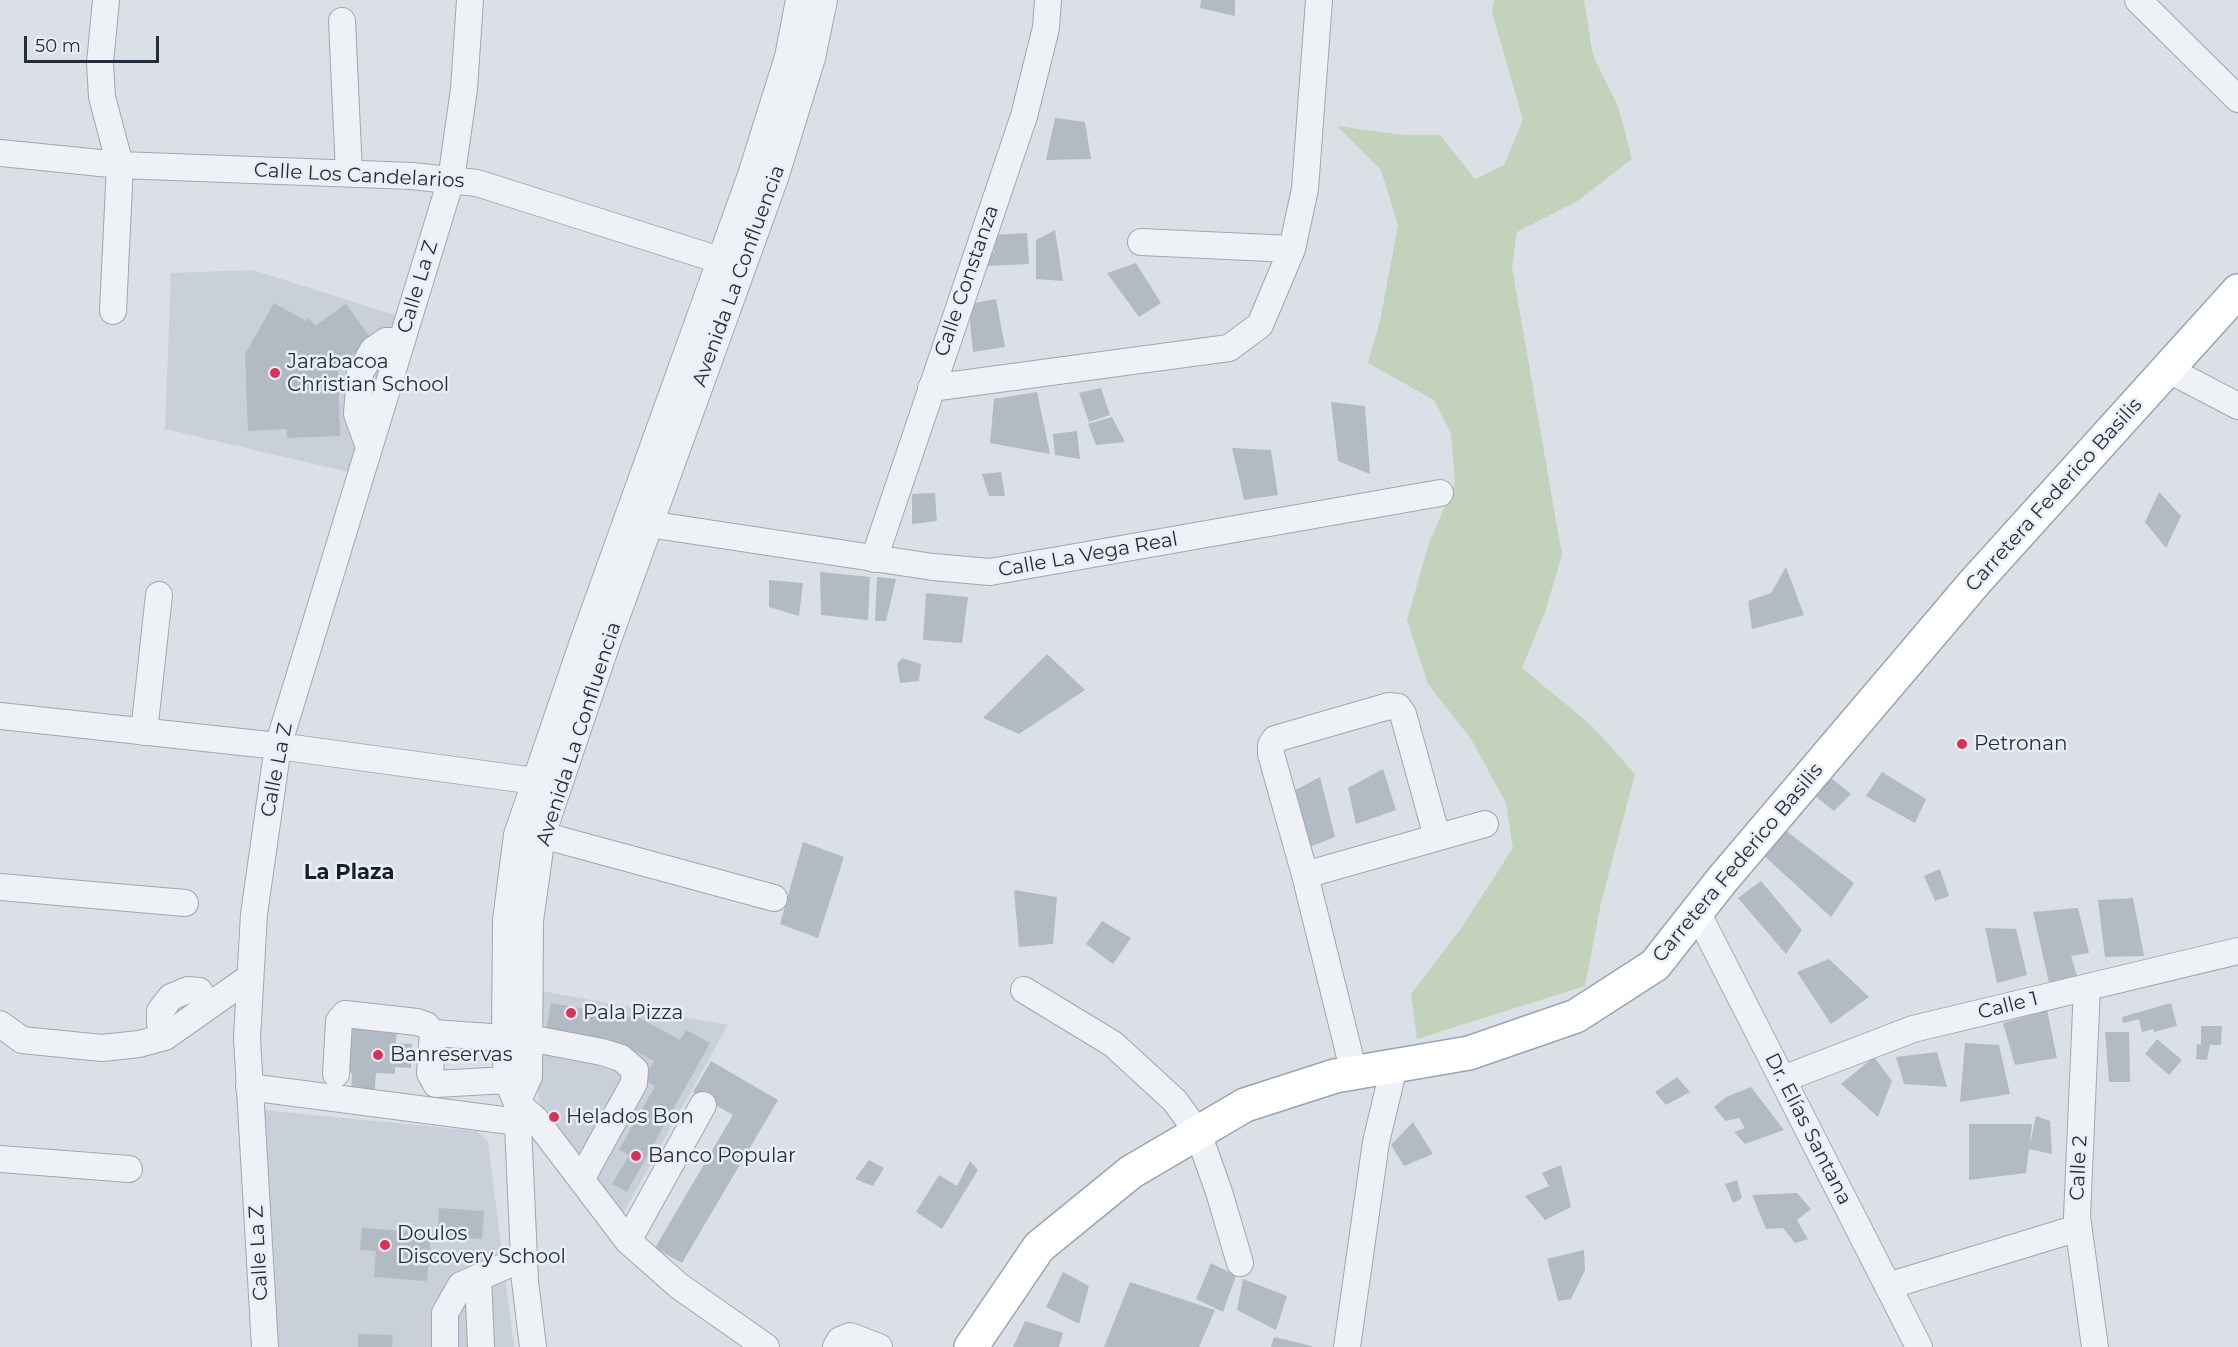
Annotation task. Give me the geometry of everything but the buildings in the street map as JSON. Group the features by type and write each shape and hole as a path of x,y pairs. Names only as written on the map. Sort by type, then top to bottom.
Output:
{"main road":[{"name":"Carretera Federico Basilis","path":"971,1347 1039,1247 1131,1172 1245,1105 1335,1076 1468,1053 1576,1016 1655,965 1975,582 2238,291"}],"street":[{"path":"106,0 100,63 102,97 120,165 113,311"},
{"name":"Calle La Z","path":"265,1347 247,1038 254,914 278,746 451,180 464,89 470,0"},
{"name":"Avenida La Confluencia","path":"514,1102 529,1076 517,1038 506,920 517,835 535,781 639,523 730,263 751,175 788,57 799,0"},
{"name":"Avenida La Confluencia","path":"730,263 776,175 812,58 824,0"},
{"name":"Calle Constanza","path":"874,559 1024,116 1046,28 1048,0"},
{"path":"931,388 1229,348 1260,325 1292,249 1305,189 1318,0"},
{"path":"2138,0 2238,99"},
{"path":"342,21 349,173"},
{"name":"Calle Los Candelarios","path":"0,153 120,165 349,173 477,183 730,263"},
{"path":"1141,242 1292,249"},
{"path":"2167,369 2238,406"},
{"name":"Calle La Vega Real","path":"639,523 874,559 990,572 1440,493"},
{"name":"Avenida La Confluencia","path":"517,1038 542,835 608,639 639,523"},
{"path":"144,732 159,595"},
{"path":"1354,1073 1305,875 1271,754 1271,745 1275,739 1389,705 1398,707 1403,714 1437,837"},
{"path":"0,716 278,746 535,781"},
{"path":"1305,875 1485,824"},
{"path":"517,835 542,835 774,898"},
{"path":"0,887 185,903"},
{"name":"Dr. Elías Santana","path":"1697,912 1919,1347"},
{"name":"Calle 1","path":"1783,1079 1913,1029 2238,951"},
{"path":"0,1024 22,1040 102,1048 140,1044 165,1037 159,1023 160,1011 171,997 188,990 199,992 208,1004 250,977"},
{"name":"Calle 2","path":"2087,987 2078,1228 2095,1347"},
{"path":"1024,990 1113,1044 1175,1101 1198,1133 1219,1192 1240,1263"},
{"path":"336,1074 339,1022 345,1014 417,1022 426,1025 433,1033 517,1038 602,1052 630,1063 635,1070 634,1083 582,1178"},
{"path":"433,1033 430,1073 436,1084 514,1102 536,1120 582,1178 628,1242 679,1286 766,1347"},
{"path":"1347,1347 1376,1142 1394,1067"},
{"path":"249,1087 514,1102"},
{"path":"514,1102 524,1258 534,1347"},
{"path":"628,1242 703,1105"},
{"path":"0,1159 129,1169"},
{"path":"1888,1286 2078,1228"},
{"path":"445,1347 445,1313 451,1299 461,1286 524,1258"},
{"path":"478,1277 481,1347"},
{"path":"836,1347 840,1340 850,1336 879,1347"}],"shaded area":[{"name":"Jarabacoa Christian School","path":"253,270 401,317 353,473 165,429 171,273"},
{"path":"536,990 728,1025 620,1219 551,1127 540,1104 535,1077"},
{"name":"Doulos Discovery School","path":"262,1110 477,1131 488,1142 514,1347 276,1347"}],"green space":[{"path":"1494,0 1584,0 1593,55 1619,109 1632,159 1579,200 1517,232 1512,267 1562,555 1545,612 1522,668 1592,726 1635,774 1601,903 1585,986 1417,1039 1411,994 1460,930 1513,848 1506,803 1471,739 1428,684 1407,620 1429,543 1455,483 1451,434 1434,400 1368,363 1380,321 1398,225 1381,170 1337,126 1404,135 1440,135 1475,179 1504,165 1523,120 1492,12"}],"place":[{"name":"Jarabacoa Christian School","path":"275,373"},
{"name":"Petronan","path":"1962,744"},
{"name":"Pala Pizza","path":"571,1013"},
{"name":"Banreservas","path":"378,1055"},
{"name":"Helados Bon","path":"554,1117"},
{"name":"Banco Popular","path":"636,1156"},
{"name":"Doulos Discovery School","path":"385,1245"}],"district":[{"name":"La Plaza","path":"349,873"}]}
